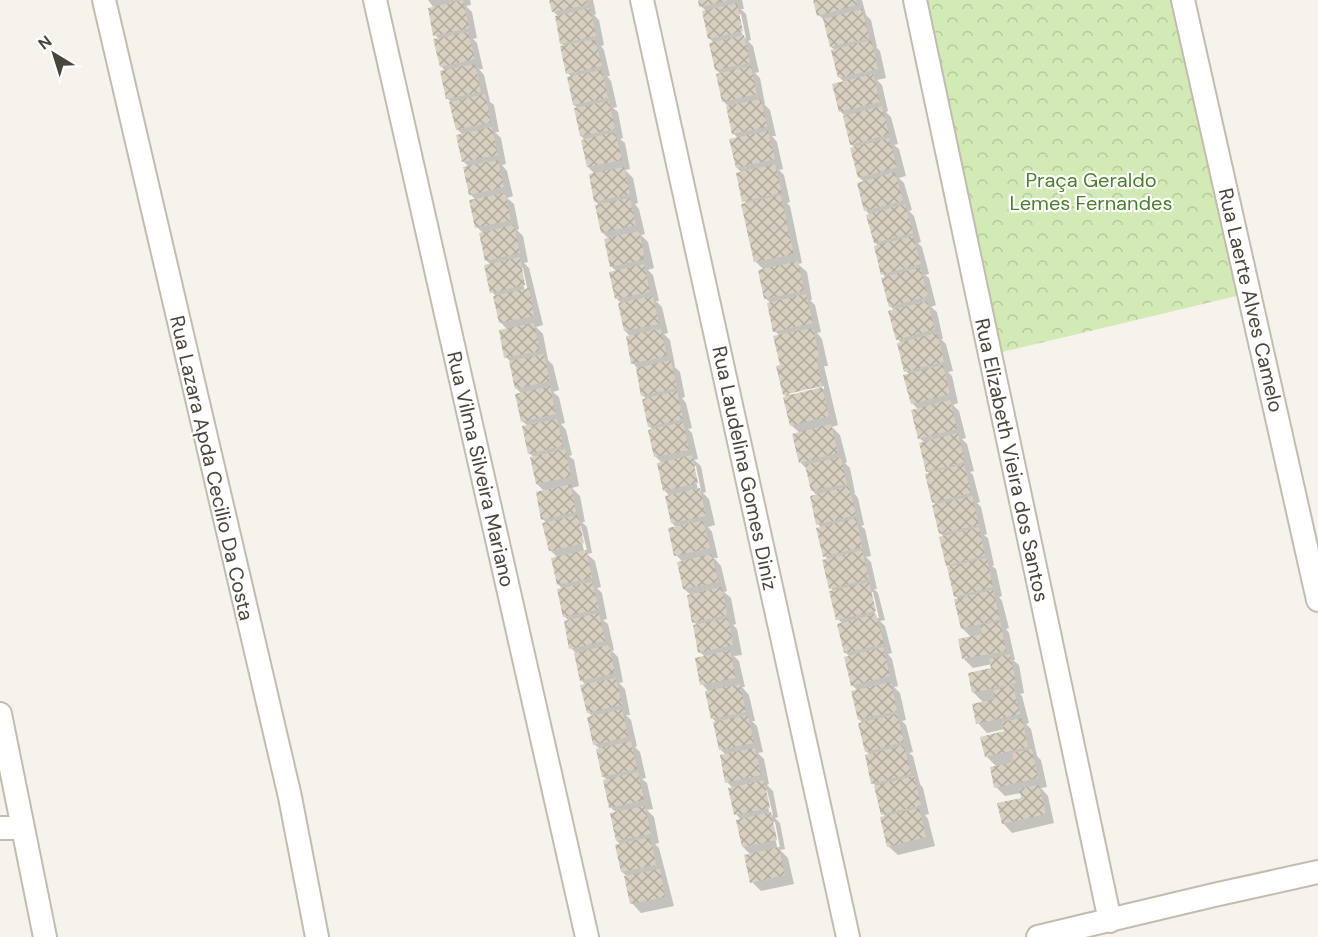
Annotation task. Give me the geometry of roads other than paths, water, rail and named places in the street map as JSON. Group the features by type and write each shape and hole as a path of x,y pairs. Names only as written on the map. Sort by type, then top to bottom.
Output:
{"street":[{"name":"Rua Lazara Apda Cecilio Da Costa","path":"104,0 290,797 317,937"},
{"name":"Rua Vilma Silveira Mariano","path":"375,0 587,937"},
{"name":"Rua Laudelina Gomes Diniz","path":"642,0 848,937"},
{"name":"Rua Elizabeth Vieira dos Santos","path":"915,0 1110,921"},
{"name":"Rua Laerte Alves Camelo","path":"1183,0 1318,600"},
{"path":"0,714 45,937"},
{"path":"0,828 23,828"},
{"path":"1038,937 1318,872"}],"park label":[{"name":"Praça Geraldo Lemes Fernandes","path":"1091,192"}]}
